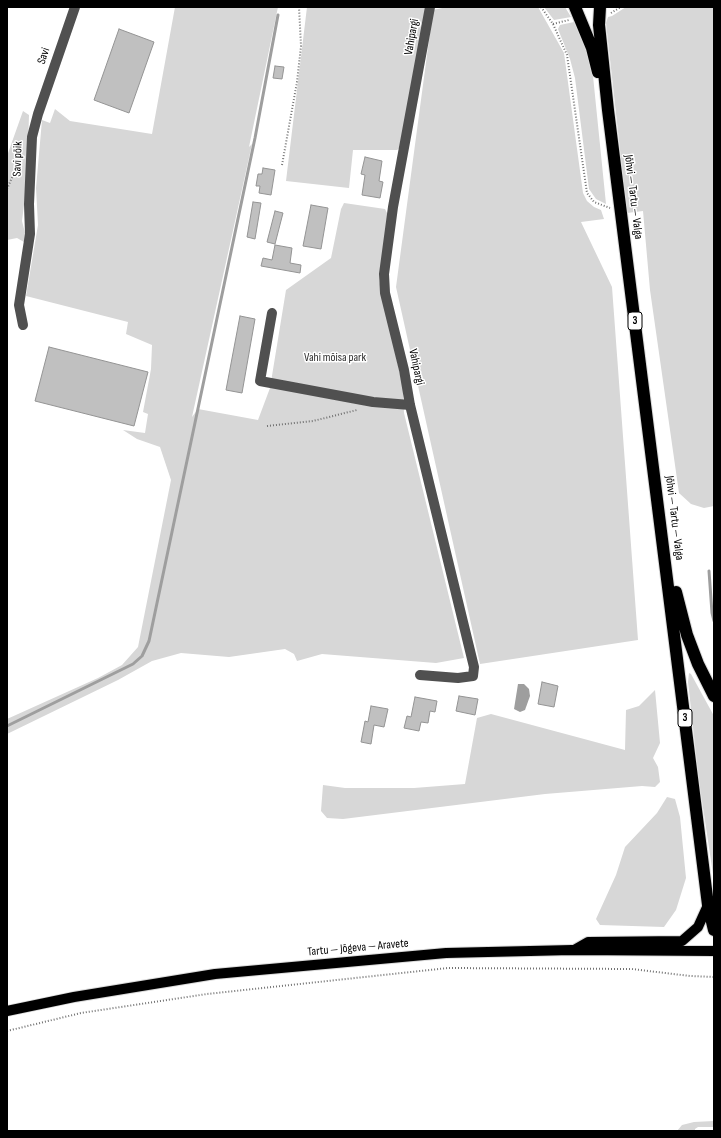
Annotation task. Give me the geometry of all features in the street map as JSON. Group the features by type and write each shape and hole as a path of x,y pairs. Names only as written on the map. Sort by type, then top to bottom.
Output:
{"highway":[{"name":"Jõhvi — Tartu — Valga","path":"575,7 592,48 608,110"},
{"name":"Jõhvi — Tartu — Valga","path":"600,7 599,25 608,110 708,905 714,930"},
{"path":"662,532 688,635 698,664 714,696"}],"main road":[{"path":"572,950 588,942 682,941 698,927 708,905"},
{"name":"Tartu — Jõgeva — Aravete","path":"7,1011 74,997 215,974 446,953 572,950 714,951"}],"street":[{"name":"Savi","path":"38,114 75,7"},
{"name":"Vahipargi","path":"420,675 458,678 473,676 474,667 410,405 404,370 385,293 384,274 393,207 430,7"},
{"name":"Savi põik","path":"23,325 19,305 30,234 29,204 32,136 38,114"},
{"path":"272,313 260,381 373,402 410,405"}],"path":[{"path":"282,165 297,82 301,46 299,7"},
{"path":"541,7 552,24 567,56 587,193 594,202 621,212"},
{"path":"7,189 20,159 32,147"},
{"path":"267,426 313,421 336,416 357,410 373,402"},
{"path":"7,1031 81,1013 207,994 448,968 632,968 690,976 714,977"}],"green space":[{"name":"Vahi mõisa park","path":"175,7 278,7 249,147 252,144 192,417 198,409 258,420 270,388 286,290 331,258 341,209 344,203 385,209 388,215 379,280 403,388 404,413 464,658 436,663 322,654 297,661 294,654 285,649 229,657 181,653 152,661 118,680 7,734 7,719 98,678 122,665 138,647 171,480 160,447 137,439 123,430 145,433 148,414 143,412 151,369 152,345 126,334 128,322 26,296 38,225 36,188 42,120 50,123 55,109 70,121 152,134"},
{"path":"307,7 427,7 401,147 397,150 353,150 349,188 286,181"},
{"path":"447,7 538,7 564,53 583,193 587,201 594,207 601,210 604,219 581,222 612,287 638,640 480,664 396,287 433,10"},
{"path":"544,7 565,7 571,17 554,20"},
{"path":"626,7 714,7 714,506 704,508 691,504 679,493 650,290 643,211 627,213 606,23 608,17"},
{"path":"574,22 586,50 593,76 606,204 596,199 589,189 575,78 570,59 558,29 560,25"},
{"path":"23,111 29,115 27,181 22,221 26,237 24,242 17,238 7,240 7,156"},
{"path":"689,673 691,674 714,716 714,881 699,781 688,682"},
{"path":"655,690 660,743 653,758 658,767 660,782 655,787 642,786 545,794 343,819 327,818 321,811 323,785 345,788 414,788 465,784 477,718 491,714 625,750 626,710 639,706"},
{"path":"667,797 675,799 680,817 686,878 676,910 664,927 600,925 596,919 616,875 625,847 657,813"},
{"path":"714,1121 714,1127 698,1127 695,1131 677,1131 682,1125 694,1122"}],"shaded area":[{"path":"518,684 524,684 529,689 530,696 525,710 520,712 514,709"}],"building":[{"path":"119,29 154,42 129,113 94,100"},
{"path":"275,66 284,67 282,79 273,78"},
{"path":"365,157 382,161 379,181 383,182 380,198 362,195 365,175 361,174"},
{"path":"263,168 275,170 271,195 259,193 260,186 256,186 258,174 262,174"},
{"path":"253,202 261,203 255,239 247,237"},
{"path":"311,205 328,208 321,249 303,246"},
{"path":"275,211 283,213 275,244 267,242"},
{"path":"275,245 292,248 290,263 301,265 300,273 261,266 263,258 272,260"},
{"path":"240,316 255,319 242,393 226,390"},
{"path":"49,347 148,372 134,426 35,401"},
{"path":"542,682 558,686 554,707 538,704"},
{"path":"459,696 478,699 475,715 456,711"},
{"path":"415,697 437,701 435,712 430,711 428,723 421,722 419,731 404,728 407,716 411,717"},
{"path":"371,706 388,709 384,727 374,725 371,744 361,742 365,721 368,722"}],"waterway":[{"path":"7,726 133,664 142,656 149,641 255,138 278,15"},
{"path":"709,571 714,621"}]}
